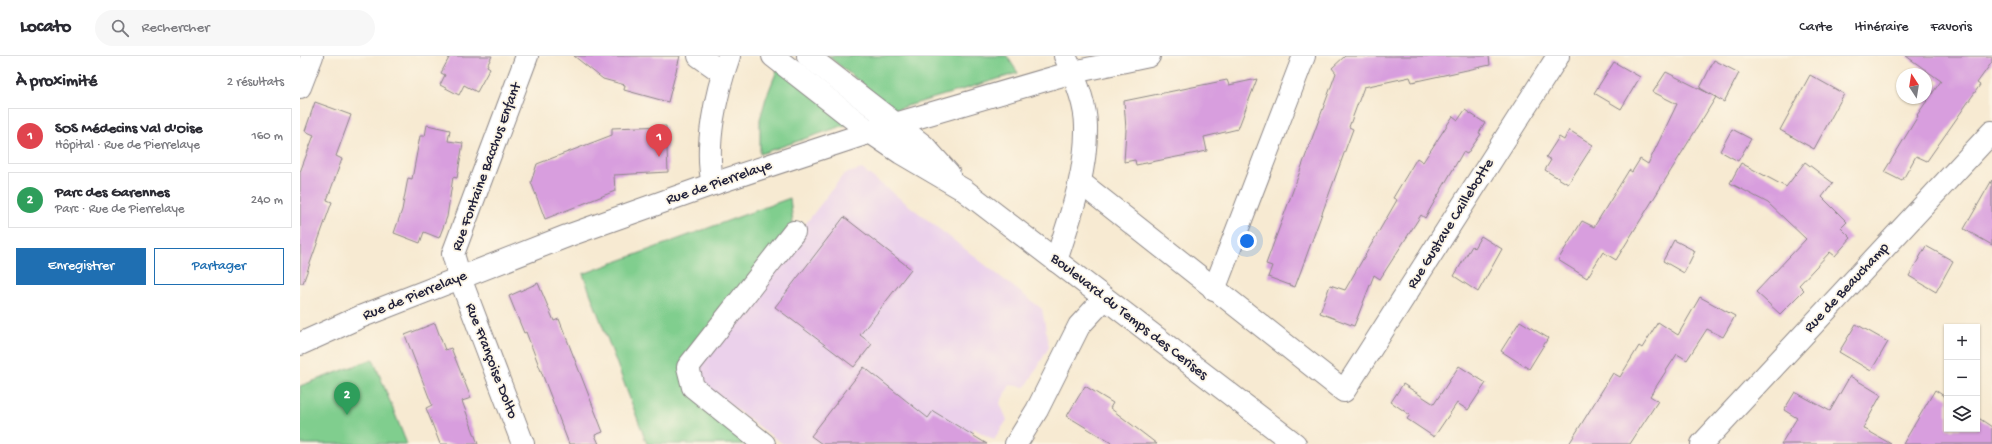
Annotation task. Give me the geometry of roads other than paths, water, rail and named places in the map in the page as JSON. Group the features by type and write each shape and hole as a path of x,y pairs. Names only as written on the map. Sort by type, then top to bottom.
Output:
{"street":[{"path":"300,87 312,56"},
{"name":"Rue Fontaine Bacchus Enfant","path":"460,278 453,254 527,56"},
{"path":"698,56 726,64 712,126 710,172 713,184"},
{"name":"Boulevard du Temps des Cerises","path":"773,56 870,132 901,153 964,190 1104,299 1295,444"},
{"name":"Boulevard du Temps des Cerises","path":"808,56 924,146 964,190"},
{"name":"Rue de Pierrelaye","path":"300,344 360,317 567,236 713,184 895,124 1069,64 1149,56"},
{"path":"1081,183 1214,290 1304,56"},
{"name":"Rue Gustave Caillebotte","path":"1214,290 1344,391 1558,56"},
{"path":"1056,261 1081,183 1086,126 1069,64"},
{"name":"Rue de Beauchamp","path":"1702,444 1992,132"},
{"path":"764,444 693,388 688,367 794,232"},
{"name":"Rue Françoise Dolto","path":"460,278 523,444"},
{"path":"1016,444 1037,410 1079,326 1104,299"}],"place":[{"name":"SOS Médecins Val d'Oise","path":"659,157"},
{"name":"Parc des Garennes","path":"347,415"}]}
